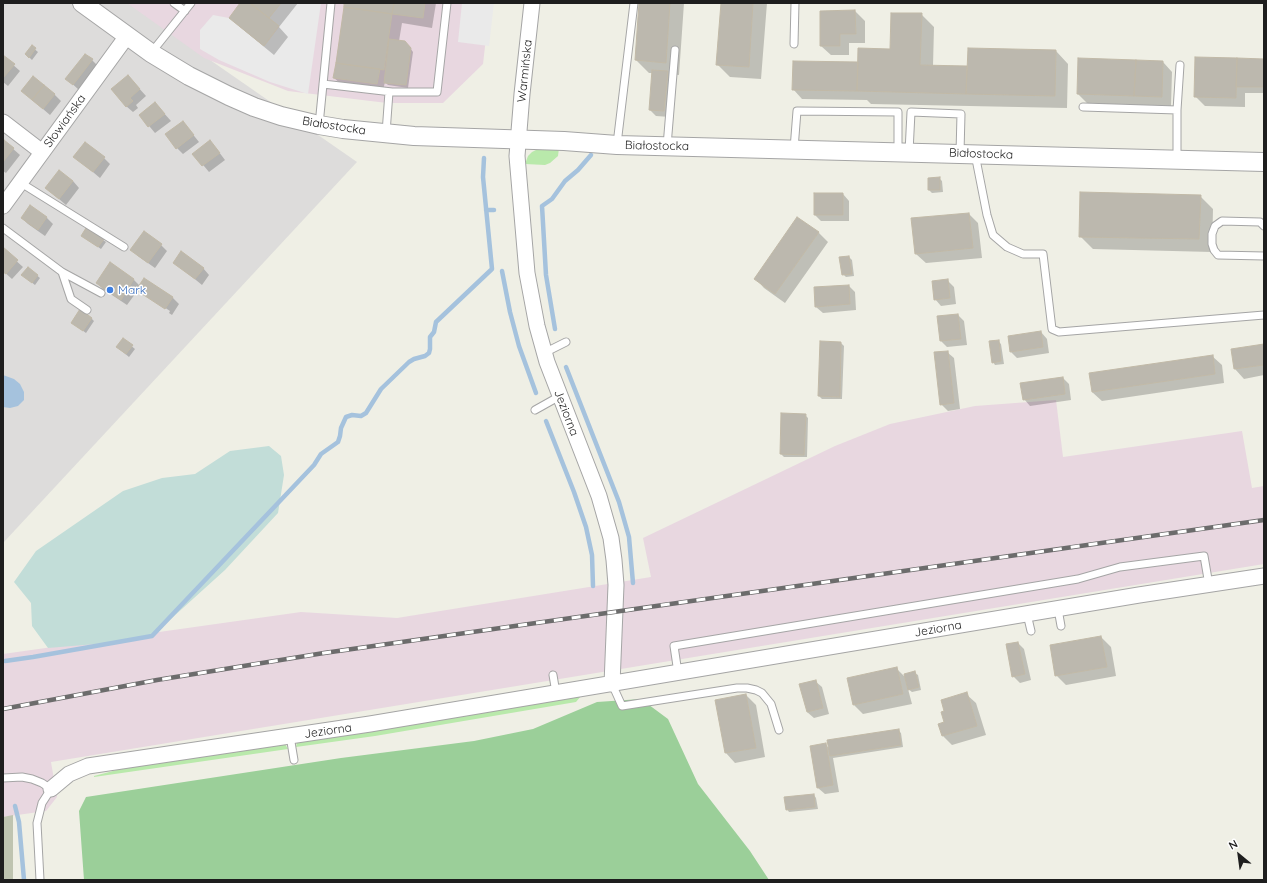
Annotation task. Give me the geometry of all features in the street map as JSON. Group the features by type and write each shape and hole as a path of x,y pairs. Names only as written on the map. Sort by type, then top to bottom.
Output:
{"street":[{"name":"Białostocka","path":"82,3 151,53 189,76 254,107 281,116 319,125 414,136 564,141 617,145 1264,162"},
{"name":"Warmińska","path":"518,140 532,3"},
{"name":"Słowiańska","path":"3,206 127,36"},
{"path":"3,122 42,152"},
{"name":"Jeziorna","path":"518,140 517,164 527,274 533,312 544,353 599,496 608,524 613,550 616,585 612,684"},
{"name":"Jeziorna","path":"51,789 69,774 88,766 390,721 1027,614 1264,576"}],"lane":[{"path":"174,3 185,11"},
{"path":"151,53 191,3"},
{"path":"319,125 331,3"},
{"path":"323,84 389,92 437,92 447,3"},
{"path":"617,145 634,3"},
{"path":"794,44 795,3"},
{"path":"667,146 675,50"},
{"path":"1177,159 1177,110 1180,65"},
{"path":"386,133 389,92"},
{"path":"1083,107 1177,110"},
{"path":"794,149 797,110 898,112 903,152"},
{"path":"903,152 911,112 961,114 967,154 993,236 1007,247 1023,254 1043,254 1052,329 1059,332 1264,314"},
{"path":"21,183 124,248"},
{"path":"1264,226 1260,222 1222,222 1215,226 1212,234 1212,244 1218,255 1264,256"},
{"path":"3,228 62,272 101,293"},
{"path":"62,272 72,299 87,310"},
{"path":"544,353 566,342"},
{"path":"535,410 560,396"},
{"path":"678,673 674,646 1078,579 1120,567 1204,556 1209,585"},
{"path":"1058,609 1061,626"},
{"path":"1027,614 1031,631"},
{"path":"553,675 556,693"},
{"path":"612,684 622,706 737,688 756,690 762,693 771,704 779,730"},
{"path":"290,736 294,760"},
{"path":"3,778 22,777 32,779 51,789 42,803 37,823 40,880"}],"shaded area":[{"path":"3,3 128,3 357,162 3,543"},
{"path":"127,3 490,3 483,64 443,103 387,103 288,91 204,58"},
{"path":"281,3 321,3 308,94 270,82 219,60 200,49 200,30 213,15 229,18 264,46 279,27 269,18"},
{"path":"462,3 494,3 489,46 458,42"},
{"path":"1056,400 1063,457 1242,431 1252,488 1264,486 1264,564 51,762 57,797 46,811 3,817 3,654 301,612 397,618 651,577 643,538 835,446 890,424 975,406"},
{"path":"269,446 281,456 284,475 278,513 225,570 152,636 120,642 48,648 32,626 31,603 14,582 36,551 123,491 162,478 195,474 230,451"},
{"path":"13,815 13,880 3,880 3,817"}],"green space":[{"path":"540,148 559,148 558,156 550,163 545,165 525,164 528,156"},
{"path":"581,696 576,702 375,736 296,747 297,742"},
{"path":"641,699 668,719 698,784 750,851 769,880 84,880 79,811 86,797 341,758 474,741 533,729 597,702"},
{"path":"285,744 288,749 94,777 136,765"}],"water":[{"path":"3,375 14,379 20,384 24,392 24,400 18,406 10,408 3,407"}],"building":[{"path":"240,3 250,3 279,26 264,46 229,18"},
{"path":"250,3 281,3 269,18"},
{"path":"344,3 394,3 392,14 344,7"},
{"path":"394,3 425,3 423,18 392,14"},
{"path":"639,3 670,3 666,63 635,60"},
{"path":"721,3 753,3 749,67 716,65"},
{"path":"344,7 392,14 384,70 336,63"},
{"path":"855,10 856,34 840,34 840,46 820,46 820,11"},
{"path":"891,13 922,13 920,65 967,66 966,94 857,91 858,48 890,49"},
{"path":"389,39 405,41 411,48 406,85 384,83"},
{"path":"32,45 36,48 29,58 25,54"},
{"path":"968,48 1056,50 1055,96 966,94"},
{"path":"85,54 93,59 73,85 65,79"},
{"path":"3,55 15,64 3,78"},
{"path":"1195,57 1237,58 1236,98 1194,97"},
{"path":"1078,58 1136,60 1134,96 1077,94"},
{"path":"1237,58 1264,59 1264,87 1236,87"},
{"path":"1136,60 1163,61 1162,97 1134,96"},
{"path":"793,61 858,62 857,91 792,90"},
{"path":"336,63 380,69 377,84 333,78"},
{"path":"652,70 668,71 664,111 649,110"},
{"path":"128,75 140,89 130,98 133,101 126,107 111,89"},
{"path":"33,76 44,85 32,100 21,91"},
{"path":"44,85 55,94 43,109 32,100"},
{"path":"155,102 165,114 148,127 139,115"},
{"path":"183,121 194,135 176,149 165,134"},
{"path":"4,140 14,148 3,162 3,141"},
{"path":"210,140 220,153 202,166 192,154"},
{"path":"85,142 105,157 93,172 73,157"},
{"path":"59,170 73,181 59,199 45,188"},
{"path":"940,177 940,190 928,190 928,178"},
{"path":"1080,192 1201,195 1199,239 1079,237"},
{"path":"814,193 843,193 843,215 814,215"},
{"path":"30,205 47,217 38,230 21,218"},
{"path":"969,213 973,248 915,254 911,218"},
{"path":"797,217 819,232 775,294 754,279"},
{"path":"86,228 104,239 98,247 81,236"},
{"path":"144,231 162,244 148,263 130,250"},
{"path":"3,247 18,260 6,274 3,272"},
{"path":"181,251 204,268 195,279 173,263"},
{"path":"849,256 852,274 842,275 839,257"},
{"path":"110,262 134,279 121,300 96,283"},
{"path":"28,267 38,275 32,283 21,275"},
{"path":"144,278 173,297 165,309 136,290"},
{"path":"948,279 950,298 934,300 932,281"},
{"path":"849,285 850,304 815,307 814,287"},
{"path":"80,309 92,318 83,331 71,323"},
{"path":"958,314 961,339 940,341 937,316"},
{"path":"1041,331 1043,347 1010,352 1008,336"},
{"path":"123,338 133,345 126,354 116,347"},
{"path":"999,340 1001,361 992,363 989,341"},
{"path":"820,341 841,342 840,397 818,396"},
{"path":"1264,344 1264,365 1234,369 1231,349"},
{"path":"948,351 954,403 940,405 934,352"},
{"path":"1213,355 1215,374 1092,392 1089,373"},
{"path":"1063,377 1065,394 1023,400 1020,383"},
{"path":"781,413 806,414 804,455 780,454"},
{"path":"1101,636 1107,667 1055,676 1050,645"},
{"path":"1018,642 1025,674 1012,677 1006,644"},
{"path":"897,667 903,694 853,705 847,678"},
{"path":"915,671 919,687 908,690 904,674"},
{"path":"816,680 823,708 807,712 799,684"},
{"path":"967,692 977,726 942,736 938,724 944,722 941,712 944,711 941,700"},
{"path":"746,694 756,748 725,753 715,700"},
{"path":"899,729 901,745 830,756 827,740"},
{"path":"826,743 833,785 817,788 810,746"},
{"path":"814,794 815,807 786,810 784,797"}],"waterway":[{"path":"555,329 546,275 542,206 552,199 565,181 578,170 591,155"},
{"path":"5,661 152,636 314,465 321,454 338,442 341,428 346,417 352,415 361,416 366,413 381,389 409,362 429,353 430,337 434,332 436,322 492,269 483,177 484,158"},
{"path":"486,210 494,210"},
{"path":"502,271 510,312 519,346 536,393"},
{"path":"566,367 619,502 629,537 633,583"},
{"path":"546,421 586,527 592,555 593,586"},
{"path":"15,806 19,822 24,880"}],"railway":[{"path":"3,709 157,680 324,653 1264,520"}],"place":[{"name":"Mark","path":"110,290"}]}
